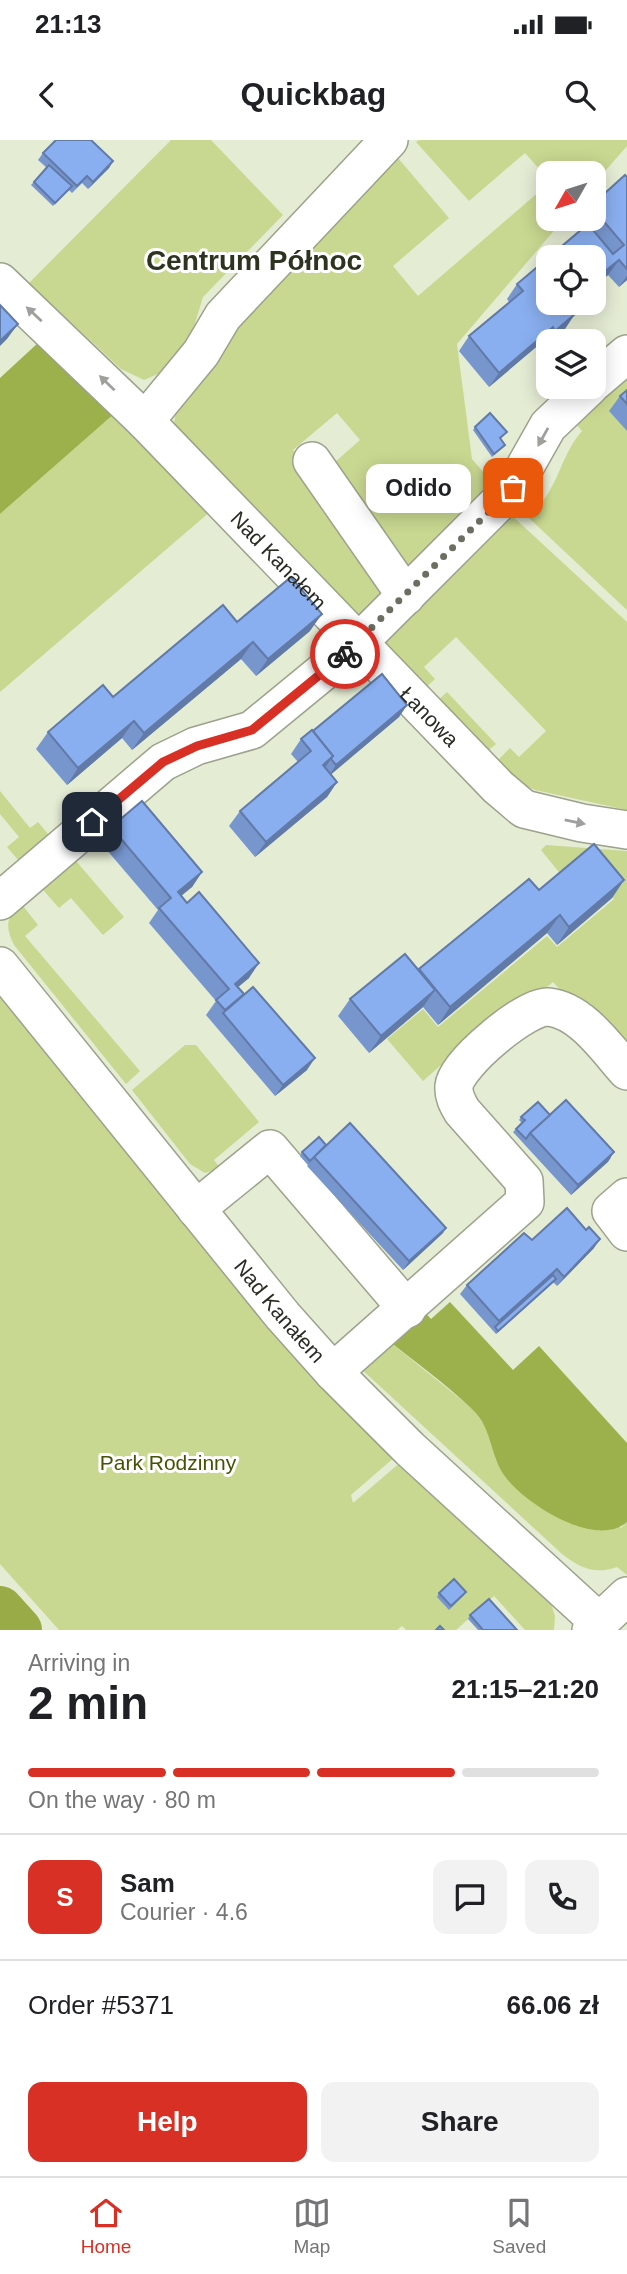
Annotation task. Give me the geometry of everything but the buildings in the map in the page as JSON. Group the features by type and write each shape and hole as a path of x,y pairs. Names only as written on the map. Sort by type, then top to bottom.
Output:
{"street":[{"path":"145,421 201,354 223,316 389,140"},
{"name":"Nad Kanałem","path":"0,282 145,421 358,643"},
{"path":"606,372 627,354"},
{"path":"0,901 163,762 197,746 252,730 358,643 513,488 548,426 576,399"},
{"path":"312,461 406,596"},
{"name":"Łanowa","path":"358,643 479,769 524,809 582,823 627,830"},
{"name":"Nad Kanałem","path":"0,966 196,1209 333,1372 595,1626 627,1596"},
{"path":"333,1372 525,1202 524,1181 462,1111 455,1099 453,1088 463,1067 521,1017 537,1007 550,1007 568,1013 590,1030 627,1071"},
{"path":"196,1209 270,1149 407,1309"},
{"path":"627,1197 611,1211 627,1232"}],"green space":[{"path":"171,140 211,140 283,215 203,297 188,346 165,371 144,380 121,369 29,283"},
{"path":"627,140 627,146 606,170 606,161 536,161 536,165 525,153 469,201 416,142"},
{"path":"398,158 449,218 393,266 418,296 536,194 536,231 554,231 542,245 536,245 536,252 457,344 472,459 496,487 404,579 326,470 360,440 337,413 293,450 390,584 360,621 173,435 175,416 201,379 234,318"},
{"path":"39,342 115,413 0,514 0,378"},
{"path":"627,367 627,610 514,504 524,494 538,507 545,498 582,431 569,416 589,399 606,399 606,385"},
{"path":"115,413 211,511 0,692 0,514"},
{"path":"507,511 627,622 627,810 535,790 520,783 497,761 510,748 519,757 546,731 456,637 424,667 435,679 422,691 385,644 386,636"},
{"path":"447,692 496,744 483,755 434,704"},
{"path":"0,791 30,828 38,822 48,834 19,861 7,847 19,837 0,814"},
{"path":"546,845 627,851 627,1061 553,982 466,1055 460,1048 423,1081 387,1039 423,1009 438,1027 547,936 557,947 614,899 582,859 562,876 541,850"},
{"path":"70,854 124,917 103,935 71,898 59,908 37,883"},
{"path":"20,902 38,925 25,936 140,1071 126,1084 14,945 8,922"},
{"name":"Park Rodzinny","path":"0,986 396,1456 351,1495 353,1503 402,1461 550,1600 555,1616 554,1630 525,1630 494,1596 456,1630 406,1630 402,1626 397,1630 59,1630 0,1564"},
{"path":"185,1045 196,1045 259,1122 214,1160 220,1168 205,1173 190,1164 132,1090"},
{"path":"450,1302 513,1370 539,1346 627,1443 627,1522 614,1529 581,1527 546,1511 530,1500 501,1471 484,1426 472,1409 385,1338 421,1308 431,1319"},
{"path":"385,1338 474,1410 492,1437 496,1460 621,1528 627,1522 627,1575 617,1567 588,1569 562,1554 359,1367"}],"waterway":[{"path":"0,1609 19,1630"}],"way so far":[{"path":"345,654 513,488"}],"place":[{"name":"Odido","path":"513,488"}],"district":[{"name":"Centrum Północ","path":"254,260"}],"route":[{"path":"92,822 163,762 197,746 252,730 345,654"}]}
